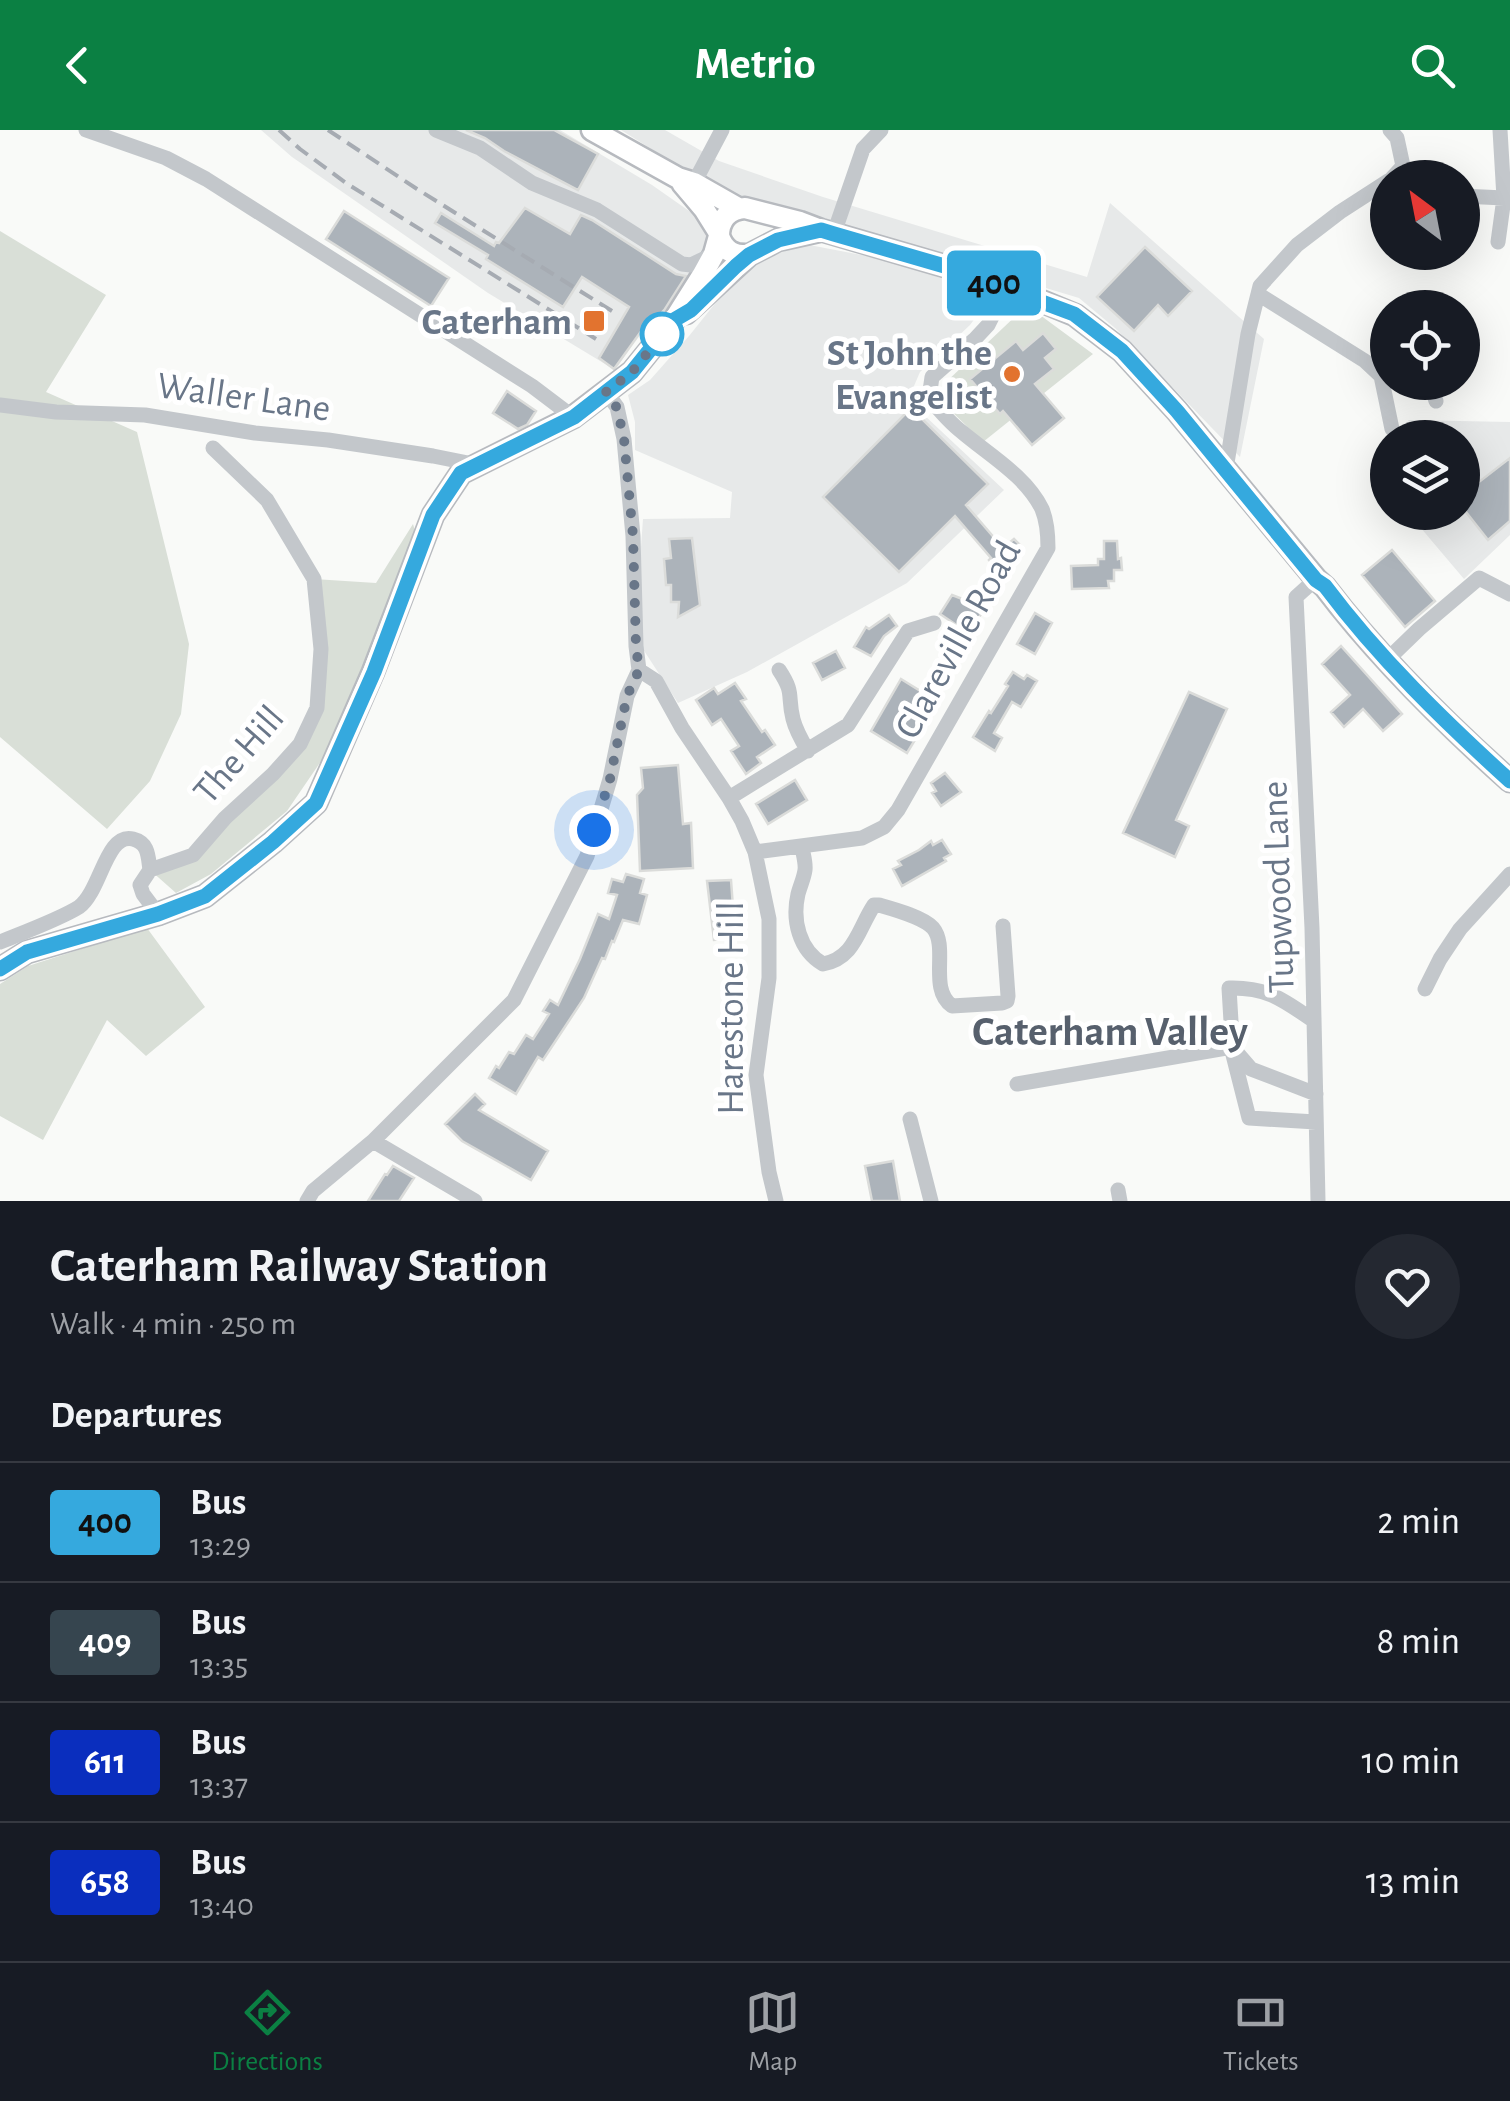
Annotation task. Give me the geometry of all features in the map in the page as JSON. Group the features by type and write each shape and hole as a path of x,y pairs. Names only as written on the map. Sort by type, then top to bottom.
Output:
{"main road":[{"path":"592,130 615,135 686,180 747,210 948,267 1074,314 1122,351 1388,660 1469,745 1510,781"},
{"path":"686,180 718,241 741,256 778,240 828,232"},
{"path":"0,969 27,952 158,914 205,896 316,803 374,672 433,515 461,473 574,417 632,372 674,320 718,241 722,221 732,211 747,210 766,226 765,242 674,320"}],"street":[{"path":"86,130 166,158 206,180 532,386 574,417"},
{"path":"436,130 480,148 532,183 597,210 682,264 698,262 718,241"},
{"path":"686,180 722,130"},
{"path":"828,232 862,149 881,130"},
{"path":"1390,130 1397,138 1395,160"},
{"path":"1498,242 1504,198 1500,130"},
{"path":"1226,469 1248,334 1260,286 1297,245 1370,191"},
{"path":"1480,197 1504,198"},
{"name":"Clareville Road","path":"754,852 862,838 884,827 898,810 1048,548 1042,509 1026,487 958,430 930,398 932,376 988,324 1007,287"},
{"path":"1258,294 1370,364"},
{"path":"307,1201 514,1000 586,856 610,779 627,696 639,670 624,439 617,408 606,392"},
{"name":"Waller Lane","path":"0,405 56,412 144,415 478,465"},
{"name":"The Hill","path":"150,870 192,854 300,744 317,708 321,649 314,579 267,500 213,448"},
{"path":"1388,660 1479,578 1510,594"},
{"name":"Tupwood Lane","path":"1312,1200 1316,1094 1312,928 1296,597 1316,580"},
{"path":"729,798 848,725 908,631 934,623"},
{"name":"Harestone Hill","path":"639,670 656,681 729,798 754,852 769,919 769,978 756,1075 776,1201"},
{"path":"778,670 790,686 792,715 808,751"},
{"path":"0,942 78,907 96,887 112,847 127,838 139,840 146,847 150,870 140,885 158,914"},
{"path":"802,847 806,868 797,896 799,937 815,960 824,964 836,962 851,949 869,913 879,904 934,929 944,1000 948,1004 1002,1003 1008,996 1003,926"},
{"path":"1425,988 1460,929 1510,874"},
{"path":"1314,1021 1272,993 1247,987 1228,988 1232,1047 1249,1118 1316,1122"},
{"path":"1017,1084 1232,1047"},
{"path":"1232,1047 1251,1069 1316,1094"},
{"path":"910,1119 932,1201"},
{"path":"372,1140 476,1201"}],"shaded area":[{"path":"261,130 560,130 702,220 711,246 692,278 657,318 650,319 615,370 488,293 292,157"},
{"path":"621,130 665,130 719,161 823,197 1087,277 1110,203 1264,339 1240,457 1115,328 1079,298 848,228 731,199"},
{"path":"0,231 106,295 46,392 137,432 189,644 181,714 150,781 107,829 0,737"},
{"path":"804,244 893,261 973,293 978,306 976,317 920,372 908,400 1004,490 907,583 747,672 678,703 641,646 643,519 730,518 732,492 635,450 635,422 628,395 650,380 745,266"},
{"path":"1023,309 1040,315 1093,354 983,442 945,405 944,384"},
{"path":"1480,421 1510,422 1510,535 1464,579 1423,530 1480,530"},
{"path":"413,524 417,538 330,748 287,811 211,874 176,893 150,870 193,855 300,744 317,708 314,579 376,583"},
{"path":"147,928 205,1007 146,1056 107,1020 43,1140 0,1116 0,984 28,966"}],"building":[{"path":"466,130 554,130 598,154 578,190"},
{"path":"525,208 570,234 581,215 676,274 686,276 665,309 657,318 650,319 614,369 599,358 629,307 582,277 563,307 435,223 441,213 494,246"},
{"path":"344,211 449,278 431,306 326,239"},
{"path":"1145,247 1192,291 1168,316 1158,305 1134,331 1097,297"},
{"name":"St John the Evangelist","path":"1043,333 1056,349 1045,358 1054,369 1035,384 1064,418 1032,445 970,379 1016,341 1023,350"},
{"path":"507,391 536,411 527,425 518,429 493,413"},
{"path":"911,408 988,484 966,505 1003,548 1014,539 1021,546 996,568 955,516 899,572 823,497"},
{"path":"1510,458 1510,521 1488,540 1480,530 1480,481"},
{"path":"692,538 700,605 678,617 679,602 671,602 664,559 671,558 669,539"},
{"path":"1104,541 1117,541 1122,570 1114,570 1109,588 1072,589 1071,566 1098,565 1098,559 1104,559"},
{"path":"1392,550 1435,601 1405,627 1362,575"},
{"path":"952,595 965,600 975,596 983,611 956,654 944,647 958,626 940,614"},
{"path":"1035,613 1052,623 1035,654 1017,644"},
{"path":"889,615 897,626 884,636 871,656 854,647 866,627 869,629"},
{"path":"1341,646 1402,714 1383,731 1363,709 1344,727 1331,712 1350,695 1322,664"},
{"path":"836,651 845,668 822,680 813,663"},
{"path":"1013,672 1037,681 1021,707 1012,702 994,733 1002,738 995,751 973,737 1008,686 1005,684"},
{"path":"901,679 938,702 907,753 871,731"},
{"path":"735,683 746,699 741,701 775,745 757,757 761,763 746,774 731,751 739,746 721,719 712,725 696,700 714,688 718,694"},
{"path":"1189,692 1227,709 1176,820 1189,826 1175,857 1123,833"},
{"path":"678,765 683,824 691,823 693,868 640,871 637,795 643,788 641,768"},
{"path":"945,773 961,792 941,806 932,793 936,791 931,783"},
{"path":"795,780 807,800 768,824 756,804"},
{"path":"942,840 951,854 944,858 946,861 902,886 893,869 901,865 898,861 931,841 933,845"},
{"path":"626,874 644,879 640,893 647,895 639,924 623,920 584,998 543,1060 538,1057 516,1094 489,1078 509,1052 514,1054 526,1035 533,1039 549,1014 543,1011 550,1000 558,1005 598,914 609,919 617,895 608,893 612,879 623,882"},
{"path":"731,880 738,938 714,940 707,881"},
{"path":"475,1094 485,1104 479,1110 548,1151 531,1180 462,1141 445,1124"},
{"path":"893,1161 900,1201 872,1201 865,1166"},
{"path":"393,1166 414,1178 399,1201 368,1201 385,1174"}],"railway":[{"path":"279,130 346,183 596,339"},
{"path":"328,130 612,311"}],"bus line":[{"name":"400","path":"0,969 27,952 158,914 205,896 273,842 316,803 374,672 433,515 461,473 574,417 632,372 674,320 691,310 749,255 778,240 821,230 1007,287 1074,314 1122,351 1388,660 1469,745 1510,781"}],"place":[{"name":"Caterham","path":"594,321"},
{"name":"St John the Evangelist","path":"1012,374"}],"district":[{"name":"Caterham Valley","path":"1110,1030"}],"route":[{"path":"594,830 610,779 627,696 639,670 624,439 614,400 606,392 632,372 666,330 662,334"}]}
